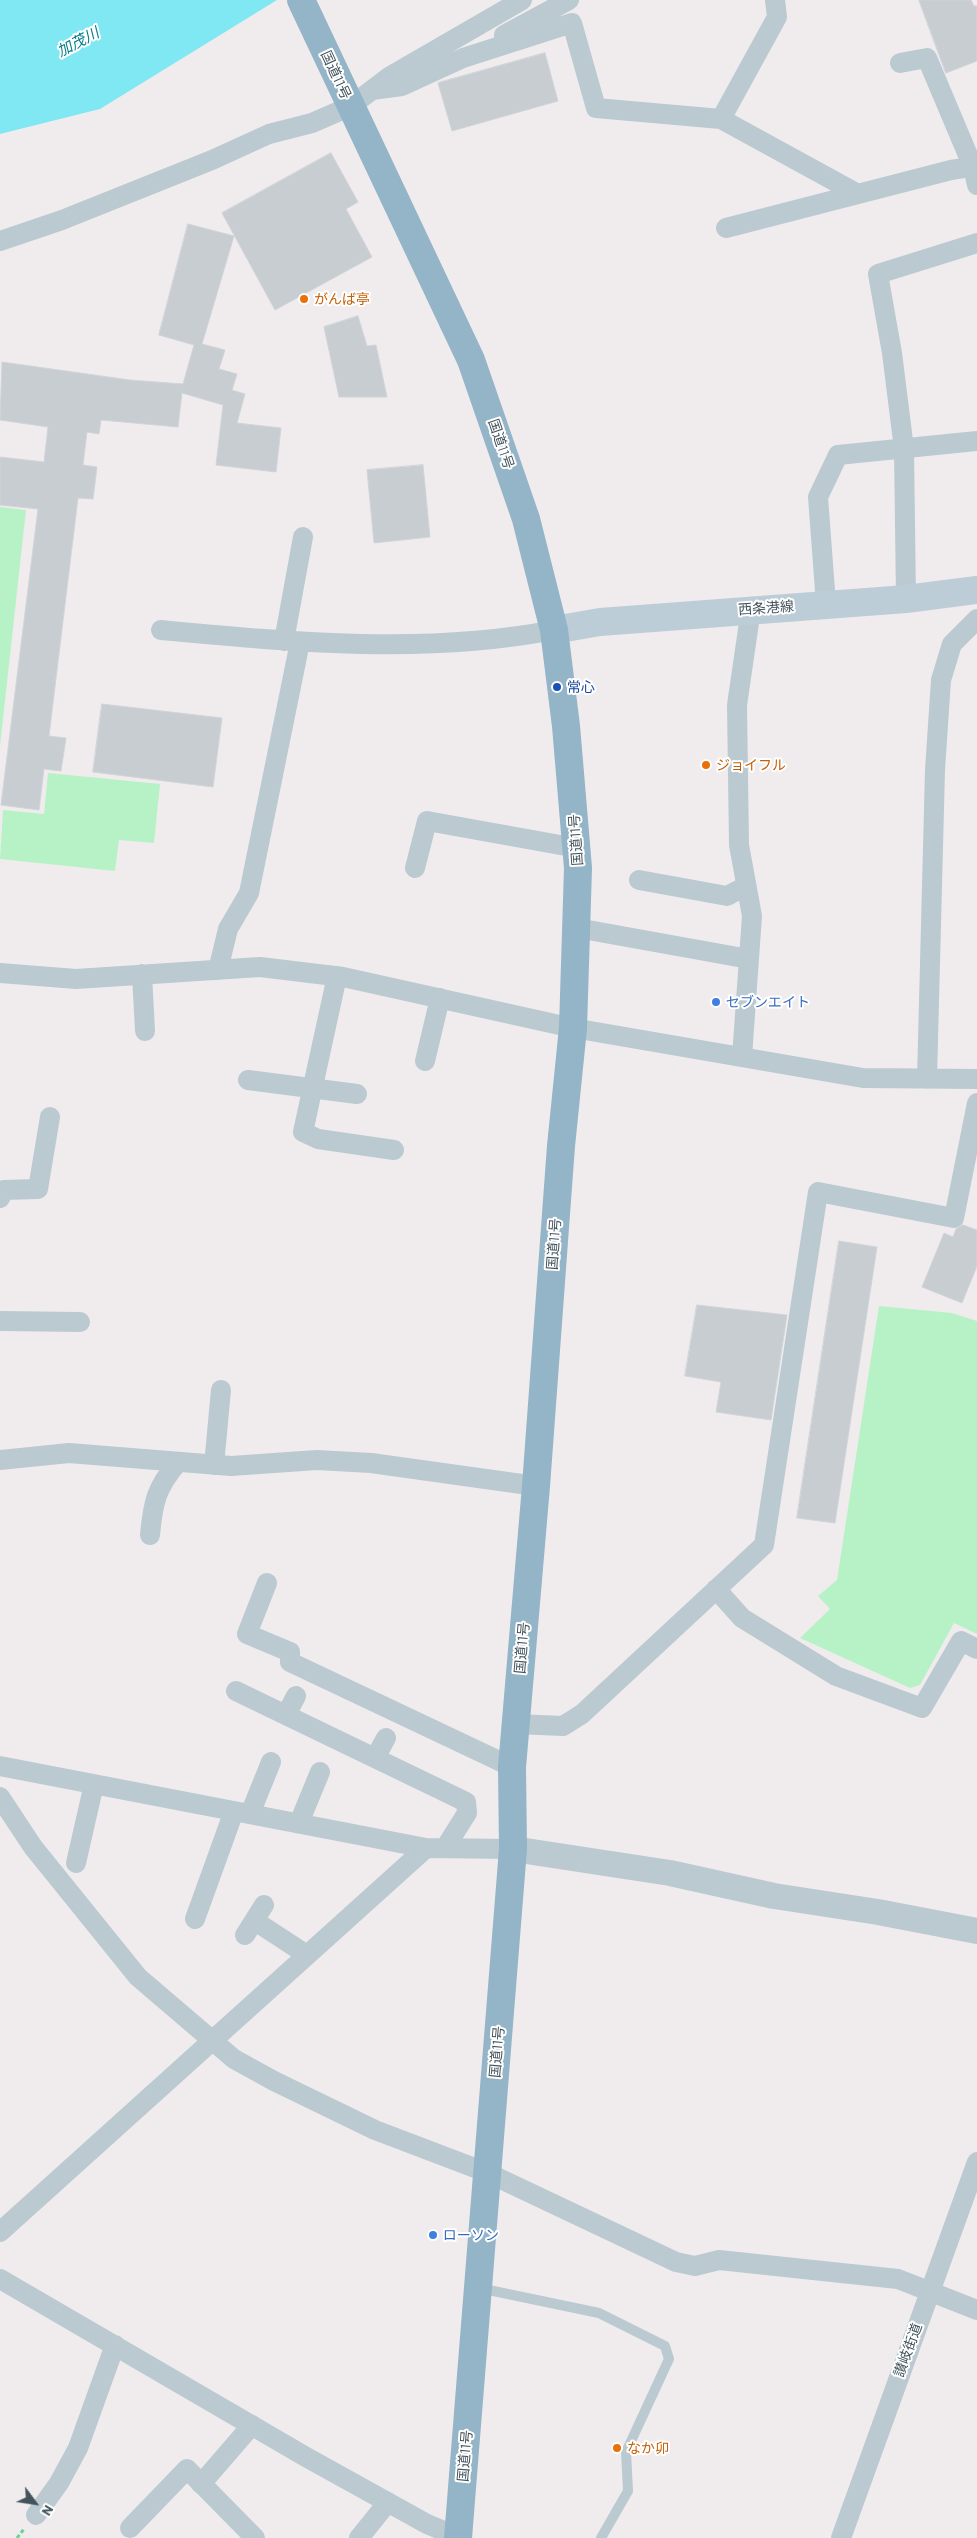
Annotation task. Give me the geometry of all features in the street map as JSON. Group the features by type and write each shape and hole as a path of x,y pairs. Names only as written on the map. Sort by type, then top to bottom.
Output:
{"highway":[{"name":"国道11号","path":"301,0 471,360 526,519 554,630 566,726 577,848 577,928 573,1028 561,1146 536,1486 512,1767 513,1849 459,2538"}],"main road":[{"name":"西条港線","path":"554,630 600,622 751,609 906,600 977,590"}],"street":[{"path":"372,90 389,77 522,0"},
{"path":"0,241 62,220 212,160 269,134 312,123 346,96 402,86 463,58 569,0"},
{"path":"721,119 777,17 775,0"},
{"path":"463,58 572,23 596,108 721,119 858,194"},
{"path":"726,228 951,170 976,173 927,58 900,63"},
{"path":"906,600 904,449 892,352 878,274 977,243"},
{"path":"826,604 818,497 838,455 977,441"},
{"path":"218,970 228,929 249,893 292,642 302,537"},
{"path":"742,1057 752,916 739,845 737,705 751,609"},
{"path":"927,1079 935,770 941,680 952,644 977,620"},
{"path":"160,630 292,642 395,644 506,639 554,630"},
{"path":"415,868 427,820 577,848"},
{"path":"640,880 727,896 746,886"},
{"path":"577,928 749,959"},
{"path":"0,973 76,979 260,967 338,976 573,1028 863,1078 977,1078"},
{"path":"142,974 145,1031"},
{"path":"338,976 303,1132 318,1139 394,1150"},
{"path":"425,1061 440,998"},
{"path":"248,1080 357,1094"},
{"path":"516,1724 563,1726 582,1714 764,1545 818,1192 954,1218 977,1103"},
{"path":"1,1193 38,1189 50,1117"},
{"path":"0,1321 80,1322"},
{"path":"214,1465 221,1390"},
{"path":"0,1460 69,1453 231,1466 318,1460 371,1463 536,1486"},
{"path":"150,1535 153,1506 162,1481 178,1462"},
{"path":"267,1583 248,1634 290,1652 290,1662 512,1767"},
{"path":"716,1589 742,1618 836,1676 922,1708 961,1641 977,1649"},
{"path":"0,2232 307,1956 436,1848 467,1812 466,1802 236,1691"},
{"path":"286,1715 296,1696"},
{"path":"375,1758 386,1738"},
{"path":"194,1919 242,1812 271,1762"},
{"path":"0,1766 436,1848 513,1849 670,1872 774,1896 878,1912 977,1931"},
{"path":"299,1823 320,1772"},
{"path":"76,1863 94,1784"},
{"path":"0,1797 33,1848 138,1977 234,2059 375,2130 488,2173 676,2262 695,2266 719,2260 898,2279 977,2310"},
{"path":"255,1920 307,1956"},
{"name":"讃岐街道","path":"841,2538 977,2162"},
{"path":"0,2279 388,2502 427,2524 459,2538"},
{"path":"36,2515 59,2482 78,2448 115,2346"},
{"path":"201,2484 252,2425"},
{"path":"130,2528 187,2469 255,2538"},
{"path":"359,2538 388,2502"}],"lane":[{"path":"478,2288 598,2313 665,2346 669,2359 626,2452 628,2492 601,2538"}],"green space":[{"path":"0,507 26,510 0,746"},
{"path":"48,773 160,784 154,843 119,840 115,871 0,859 3,810 44,814"},
{"path":"879,1306 952,1313 977,1321 977,1634 954,1623 920,1685 910,1688 800,1638 830,1609 818,1596 837,1580"}],"water":[{"name":"加茂川","path":"0,0 277,0 100,109 0,134"}],"building":[{"path":"919,0 971,0 974,6 977,6 977,61 946,73"},
{"path":"545,53 558,101 452,131 438,83"},
{"path":"331,153 358,202 346,209 372,257 275,310 222,213"},
{"path":"188,224 234,236 202,344 225,350 219,369 237,374 232,390 245,394 237,423 281,428 276,472 216,465 223,405 182,393 178,427 101,420 99,434 87,432 83,465 97,467 93,499 78,498 49,736 66,738 61,771 44,769 39,810 1,805 38,509 0,505 0,457 44,462 48,427 0,420 2,362 130,380 183,384 194,345 159,335"},
{"path":"358,316 367,346 376,345 387,397 339,397 324,327"},
{"path":"423,465 430,537 374,543 367,470"},
{"path":"102,704 222,718 213,787 93,772"},
{"path":"963,1225 977,1230 977,1266 962,1303 922,1287 944,1233 953,1237 956,1229"},
{"path":"839,1241 877,1247 835,1523 797,1518"},
{"path":"697,1305 787,1315 771,1420 716,1412 721,1382 685,1376"}],"place":[{"name":"がんば亭","path":"304,299"},
{"name":"常心","path":"557,687"},
{"name":"ジョイフル","path":"706,765"},
{"name":"セブンエイト","path":"716,1002"},
{"name":"ローソン","path":"433,2235"},
{"name":"なか卯","path":"617,2448"}]}
